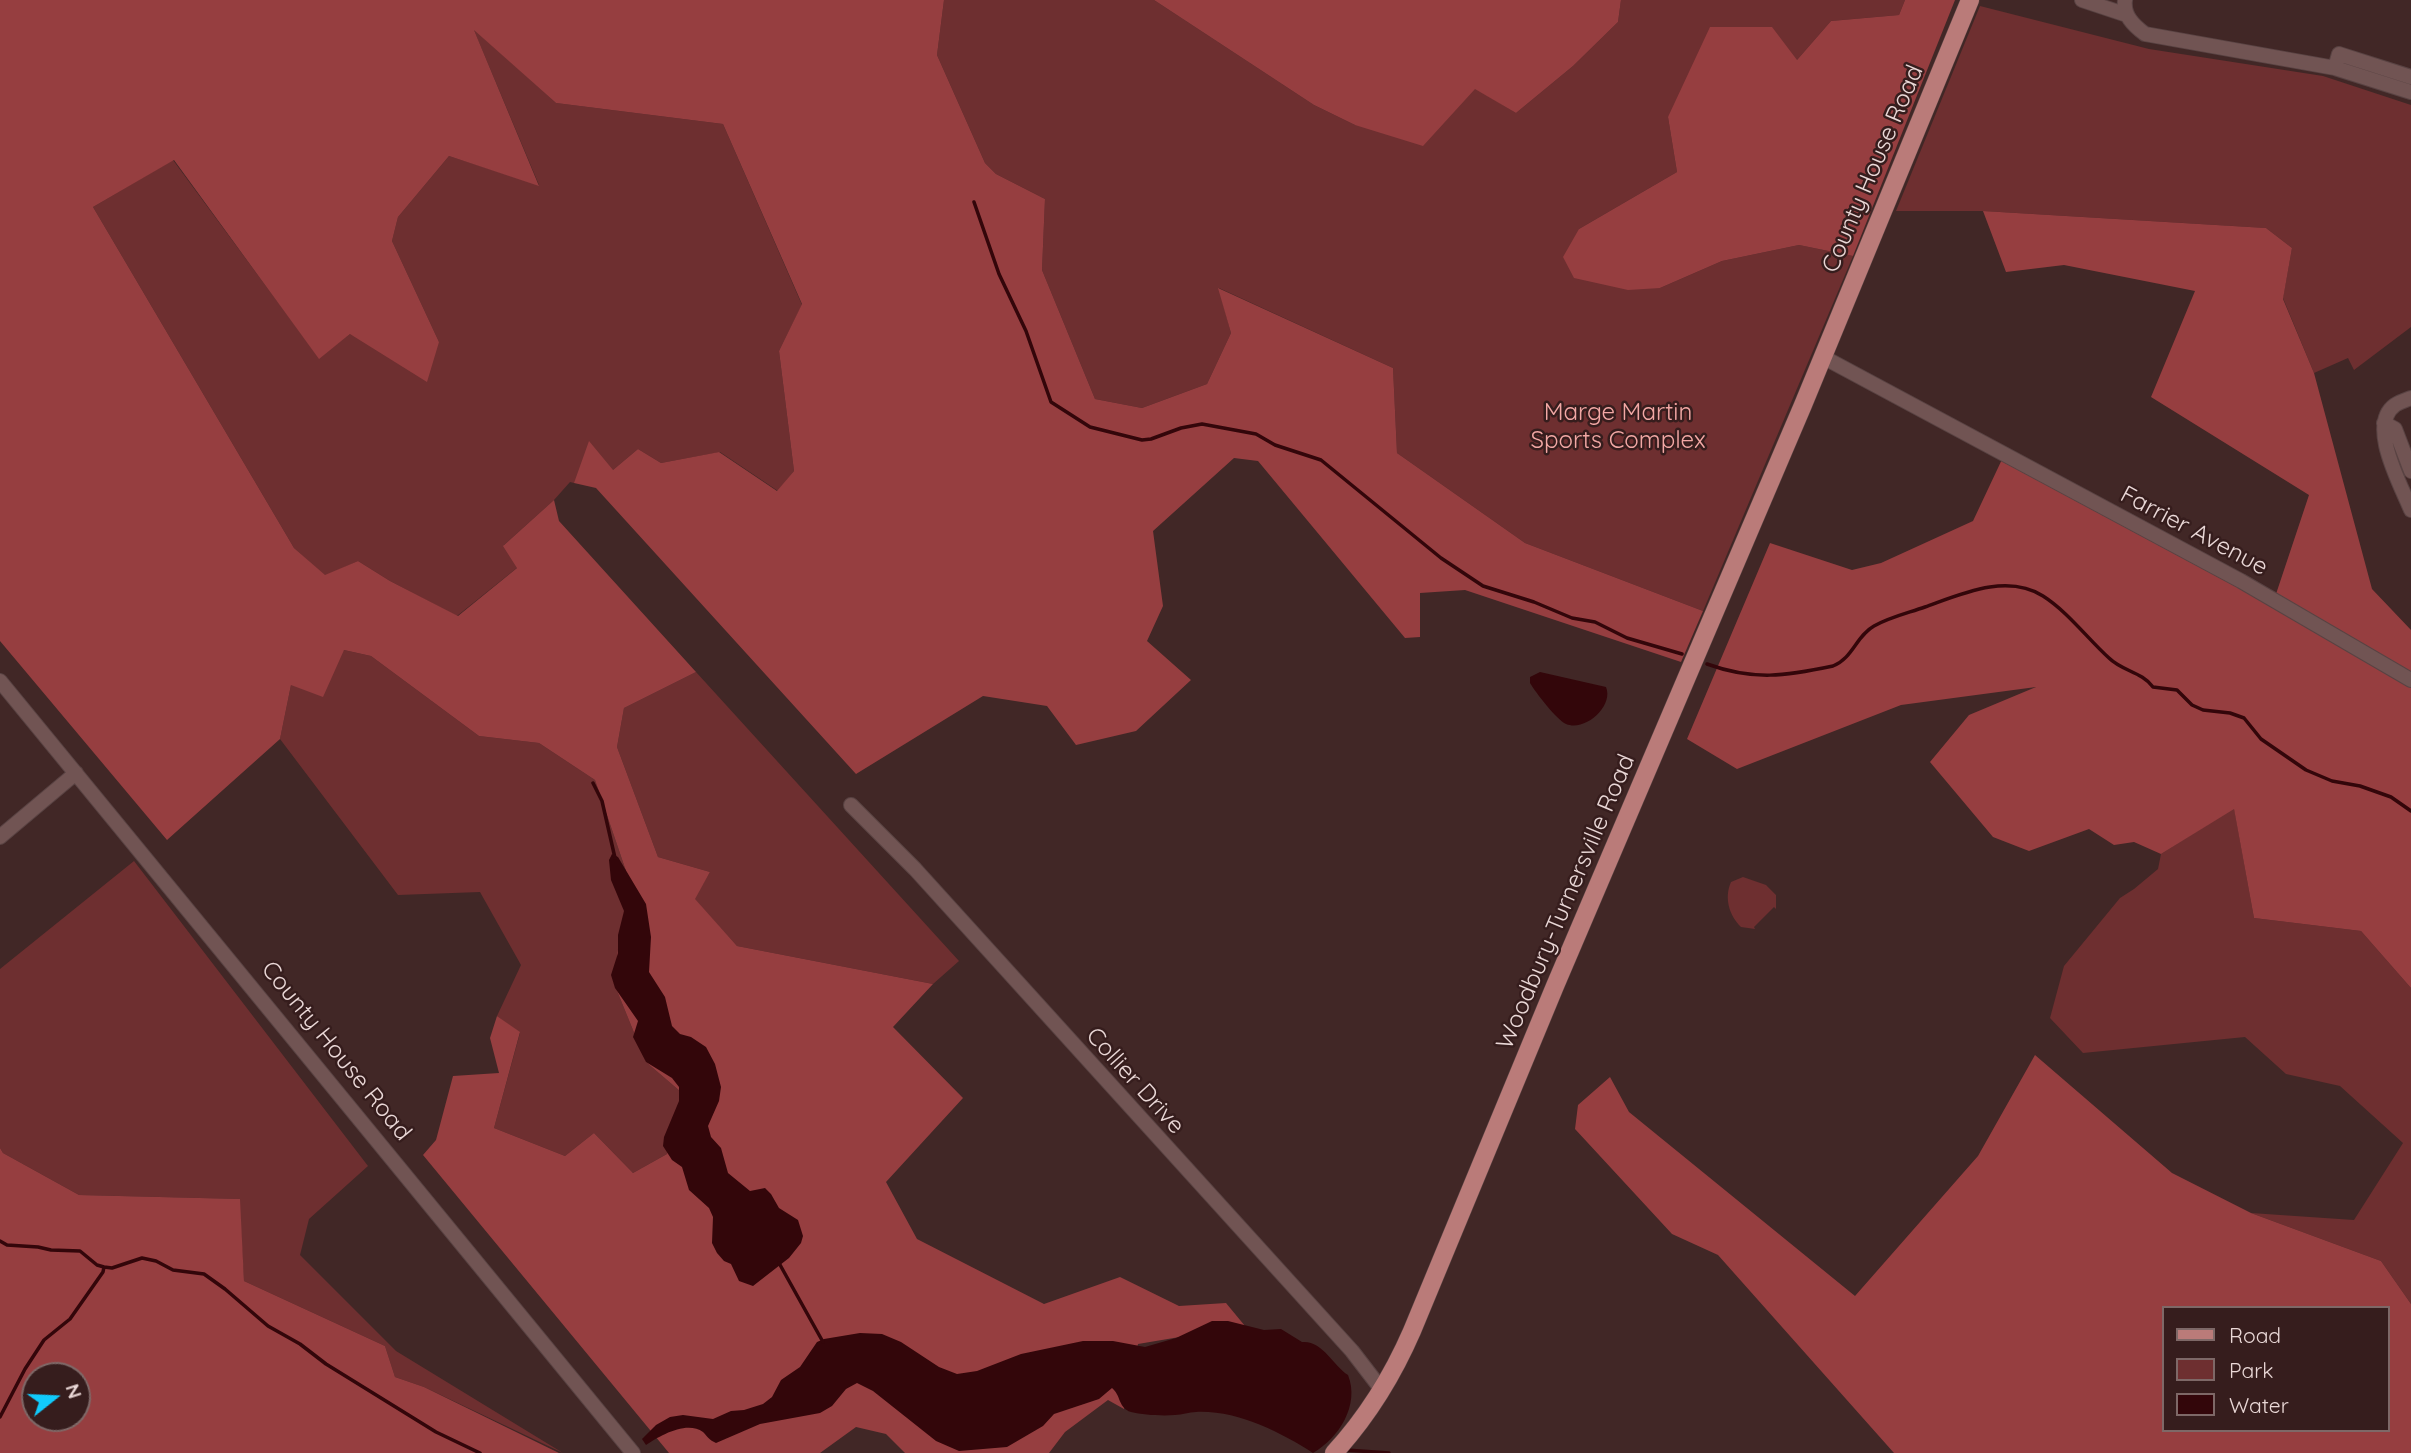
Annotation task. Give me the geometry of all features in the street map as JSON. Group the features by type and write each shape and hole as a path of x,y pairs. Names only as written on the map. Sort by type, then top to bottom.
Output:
{"main road":[{"name":"County House Road","path":"1823,357 1970,0"},
{"name":"Woodbury-Turnersville Road","path":"1334,1453 1370,1410 1397,1364 1823,357"}],"street":[{"path":"2081,0 2127,15 2145,34 2335,68 2411,92"},
{"path":"2125,0 2127,15"},
{"path":"2335,68 2339,54 2411,77"},
{"name":"Farrier Avenue","path":"1823,357 2241,582 2411,680"},
{"path":"2411,398 2393,405 2384,423 2383,440 2411,510"},
{"path":"2384,423 2395,429 2411,471"},
{"name":"County House Road","path":"0,681 633,1453"},
{"path":"0,837 76,773"},
{"name":"Collier Drive","path":"851,805 915,869 1352,1351 1382,1390"}],"green space":[{"name":"Marge Martin Sports Complex","path":"944,0 1154,0 1314,105 1355,125 1475,88 1516,113 1573,66 1618,22 1621,0 1905,0 1899,15 1831,21 1797,60 1668,117 1677,172 1579,229 1660,288 1722,261 1799,245 1853,256 1703,611 1525,543 1397,453 1393,368 1219,288 1231,333 1207,384 1142,408 1095,399 1042,270 1045,199 996,174 985,163 937,55"},
{"path":"1980,6 2149,49 2323,76 2411,105 2411,327 2354,370 2348,358 2314,373 2283,298 2292,248 2266,228 1983,211 1896,211"},
{"path":"473,28 556,103 723,124 802,305 779,351 794,471 778,491 720,452 661,463 638,449 613,470 570,482 504,545 518,567 457,616 358,561 325,576 294,548 93,207 173,160 319,358 350,334 439,342 392,241 398,217 449,156 539,185"},
{"path":"344,650 371,656 479,736 539,743 595,780 627,874 610,868 624,911 613,981 646,1062 681,1092 667,1154 633,1173 594,1133 565,1156 494,1128 520,1033 497,1016 521,965 480,892 398,895 280,739 291,685"},
{"path":"696,672 959,961 933,984 737,946 694,899 710,872 658,857 617,747 624,708"},
{"path":"2234,808 2254,918 2361,931 2411,988 2411,1304 2381,1261 2251,1213 2354,1220 2403,1143 2340,1086 2286,1074 2245,1037 2083,1053 2050,1018 2064,966 2120,898 2158,869 2161,854"},
{"path":"134,861 368,1166 309,1219 300,1255 396,1351 563,1453 424,1387 395,1377 385,1346 244,1281 239,1199 79,1195 3,1153 0,1148 0,969"},
{"path":"1743,877 1766,885 1776,895 1776,909 1774,907 1755,929 1741,927 1729,906 1731,882"}],"shaded area":[{"path":"0,0 944,0 937,55 985,163 996,174 1045,199 1042,270 1095,399 1142,408 1207,384 1231,333 1218,288 1393,368 1397,453 1525,543 1703,611 1681,662 1465,590 1420,593 1420,637 1405,638 1258,461 1234,458 1153,531 1163,606 1147,641 1191,680 1136,731 1076,745 1047,706 983,696 856,774 596,488 574,483 589,441 613,470 638,449 661,463 719,452 777,491 794,471 779,351 802,304 723,124 556,103 474,30 539,186 449,156 398,217 392,241 439,342 427,382 350,334 319,359 174,160 93,207 294,548 325,575 358,561 390,581 458,616 517,568 503,546 554,500 559,521 696,672 624,708 617,747 658,857 710,872 695,899 737,946 933,984 893,1027 963,1098 886,1182 917,1239 1044,1304 1120,1277 1179,1306 1226,1303 1245,1326 1138,1344 1124,1409 1108,1400 1065,1432 1049,1453 905,1453 886,1434 856,1427 820,1453 669,1453 423,1155 436,1140 453,1076 499,1073 490,1038 497,1016 520,1032 494,1128 565,1156 594,1133 633,1173 667,1154 681,1092 646,1062 613,981 624,911 610,867 626,871 595,780 539,743 479,736 371,656 344,650 323,697 291,685 280,739 167,840 0,641"},
{"path":"1154,0 1621,0 1618,22 1573,66 1516,113 1475,89 1423,146 1355,125 1314,105"},
{"path":"1905,0 1955,0 1853,256 1799,245 1722,261 1660,288 1628,290 1574,278 1563,257 1579,229 1677,172 1668,117 1710,27 1772,27 1797,60 1831,21 1899,15"},
{"path":"1983,211 2266,228 2292,248 2283,299 2314,373 2372,589 2411,630 2411,988 2361,931 2254,918 2234,809 2161,854 2134,842 2114,845 2089,829 2029,851 1993,837 1930,762 1969,715 2036,687 1901,705 1737,769 1687,739 1770,543 1852,570 1881,563 1973,521 2005,453 2274,600 2309,495 2151,397 2195,291 2064,265 2006,272"},
{"path":"2035,1055 2172,1173 2251,1213 2381,1261 2411,1304 2411,1453 1894,1453 1718,1255 1672,1234 1575,1129 1578,1105 1610,1077 1629,1112 1855,1296 1978,1156"},
{"path":"0,1148 3,1153 79,1195 240,1199 244,1281 385,1346 395,1377 424,1387 559,1453 0,1453"}],"water":[{"path":"1540,672 1606,687 1606,702 1589,721 1566,724 1552,712 1530,683 1530,677"},
{"path":"612,854 618,857 646,904 651,937 649,972 665,997 672,1026 680,1034 691,1037 706,1047 715,1064 721,1087 719,1101 708,1126 711,1137 721,1148 728,1173 750,1191 765,1188 779,1208 798,1220 803,1236 801,1243 789,1258 753,1286 739,1281 731,1264 717,1253 712,1243 713,1217 709,1208 689,1190 682,1167 672,1160 663,1146 679,1101 679,1087 672,1078 646,1062 633,1037 638,1021 615,988 611,975 618,953 618,935 624,911 611,880 609,860"},
{"path":"1212,1321 1228,1321 1264,1330 1281,1329 1302,1342 1316,1345 1327,1354 1348,1375 1351,1386 1345,1420 1331,1439 1313,1453 1272,1430 1227,1415 1211,1412 1159,1415 1131,1412 1124,1408 1112,1388 1099,1399 1054,1414 1043,1426 1007,1447 959,1451 936,1441 873,1391 857,1383 846,1389 832,1406 820,1413 760,1424 716,1443 703,1432 689,1428 681,1428 646,1445 642,1439 656,1425 670,1417 683,1415 713,1419 731,1411 763,1404 772,1397 781,1380 800,1367 817,1342 824,1339 860,1333 882,1334 901,1342 939,1367 957,1374 977,1371 1021,1354 1083,1341 1113,1341 1145,1347 1176,1338"}],"waterway":[{"path":"974,202 999,274 1026,331 1051,402 1090,427 1142,440 1202,424 1256,434 1275,445 1321,460 1441,558 1483,586 1534,602 1572,618 1595,622 1627,638 1682,654"},
{"path":"1707,664 1755,675 1800,672 1833,666 1845,658 1868,630 1886,620 1984,588 2014,586 2029,589 2052,602 2114,662 2143,678 2153,687 2177,690 2192,705 2203,710 2230,713 2244,718 2261,739 2306,770 2332,781 2360,786 2391,797 2411,811"},
{"path":"593,783 602,801 615,858"},
{"path":"0,1241 7,1245 80,1251 97,1265 104,1267 112,1268 142,1258 156,1261 173,1270 204,1274 268,1326 300,1344 326,1364 436,1432 480,1453"},
{"path":"779,1263 823,1342"},
{"path":"0,1417 25,1369 44,1340 70,1319 104,1267"},
{"path":"1346,1450 1389,1453"}]}
